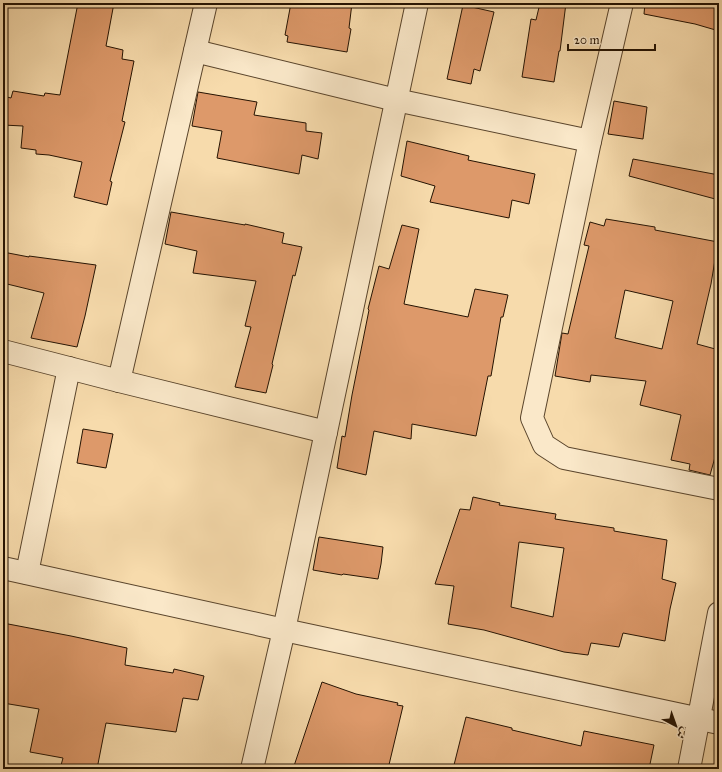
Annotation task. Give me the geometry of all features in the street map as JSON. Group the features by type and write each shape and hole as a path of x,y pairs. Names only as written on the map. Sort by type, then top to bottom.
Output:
{"street":[{"path":"119,381 206,3"},
{"path":"252,769 284,630 417,3"},
{"path":"622,3 590,140 532,418 544,445 564,458 719,489"},
{"path":"195,51 396,100 590,140"},
{"path":"3,351 326,432"},
{"path":"26,573 69,368"},
{"path":"3,568 709,721"},
{"path":"689,769 709,721 719,613"}],"building":[{"path":"78,3 114,3 106,46 123,50 122,59 134,61 122,121 125,122 110,181 112,182 107,205 74,197 82,162 49,155 36,154 36,150 21,148 23,126 3,125 3,96 11,98 13,91 44,96 45,93 60,95"},
{"path":"291,3 352,3 349,28 351,29 347,52 287,42 288,36 285,35"},
{"path":"540,3 566,3 560,51 554,82 522,77 531,19 536,20"},
{"path":"645,3 719,3 719,31 695,24 644,14"},
{"path":"463,5 494,12 480,71 474,69 471,84 447,79"},
{"path":"198,92 257,102 254,115 306,123 306,131 322,133 318,159 302,155 299,174 217,158 222,131 192,126"},
{"path":"614,101 647,107 643,139 608,134"},
{"path":"407,141 469,156 468,160 535,174 529,204 512,200 509,218 430,202 435,186 401,176"},
{"path":"633,159 719,175 719,200 629,176"},
{"path":"171,212 245,224 284,233 282,243 302,247 295,276 293,275 266,393 235,387 251,327 245,326 256,281 193,273 197,251 165,244"},
{"path":"606,219 655,227 655,230 718,242 711,284 697,344 719,350 719,443 710,475 689,470 690,464 671,460 681,415 640,405 646,381 591,375 590,382 555,376 562,333 568,334 589,246 584,245 590,222 604,226","holes":["625,290 673,301 662,349 615,338"]},
{"path":"402,225 419,229 404,304 468,317 475,289 508,295 503,317 501,317 491,376 488,376 476,436 412,424 411,439 374,431 366,475 337,468 342,436 345,437 368,309 379,266 389,269"},
{"path":"3,252 29,257 96,265 77,347 31,338 44,293 3,283"},
{"path":"83,429 113,434 106,468 77,463"},
{"path":"473,497 500,503 499,505 556,514 555,519 614,528 614,531 667,540 662,579 676,583 665,641 623,633 619,647 591,643 588,655 564,652 484,630 448,624 454,586 435,584 460,509 470,510","holes":["519,542 564,548 553,617 511,607"]},
{"path":"319,537 383,547 378,579 313,570"},
{"path":"3,623 127,648 125,665 173,673 174,669 204,676 198,700 183,698 176,732 106,723 97,769 60,769 63,758 30,752 39,709 3,703"},
{"path":"322,682 356,694 398,703 397,705 403,706 388,769 293,769"},
{"path":"466,717 512,728 512,730 581,746 584,731 654,745 649,769 453,769"}]}
